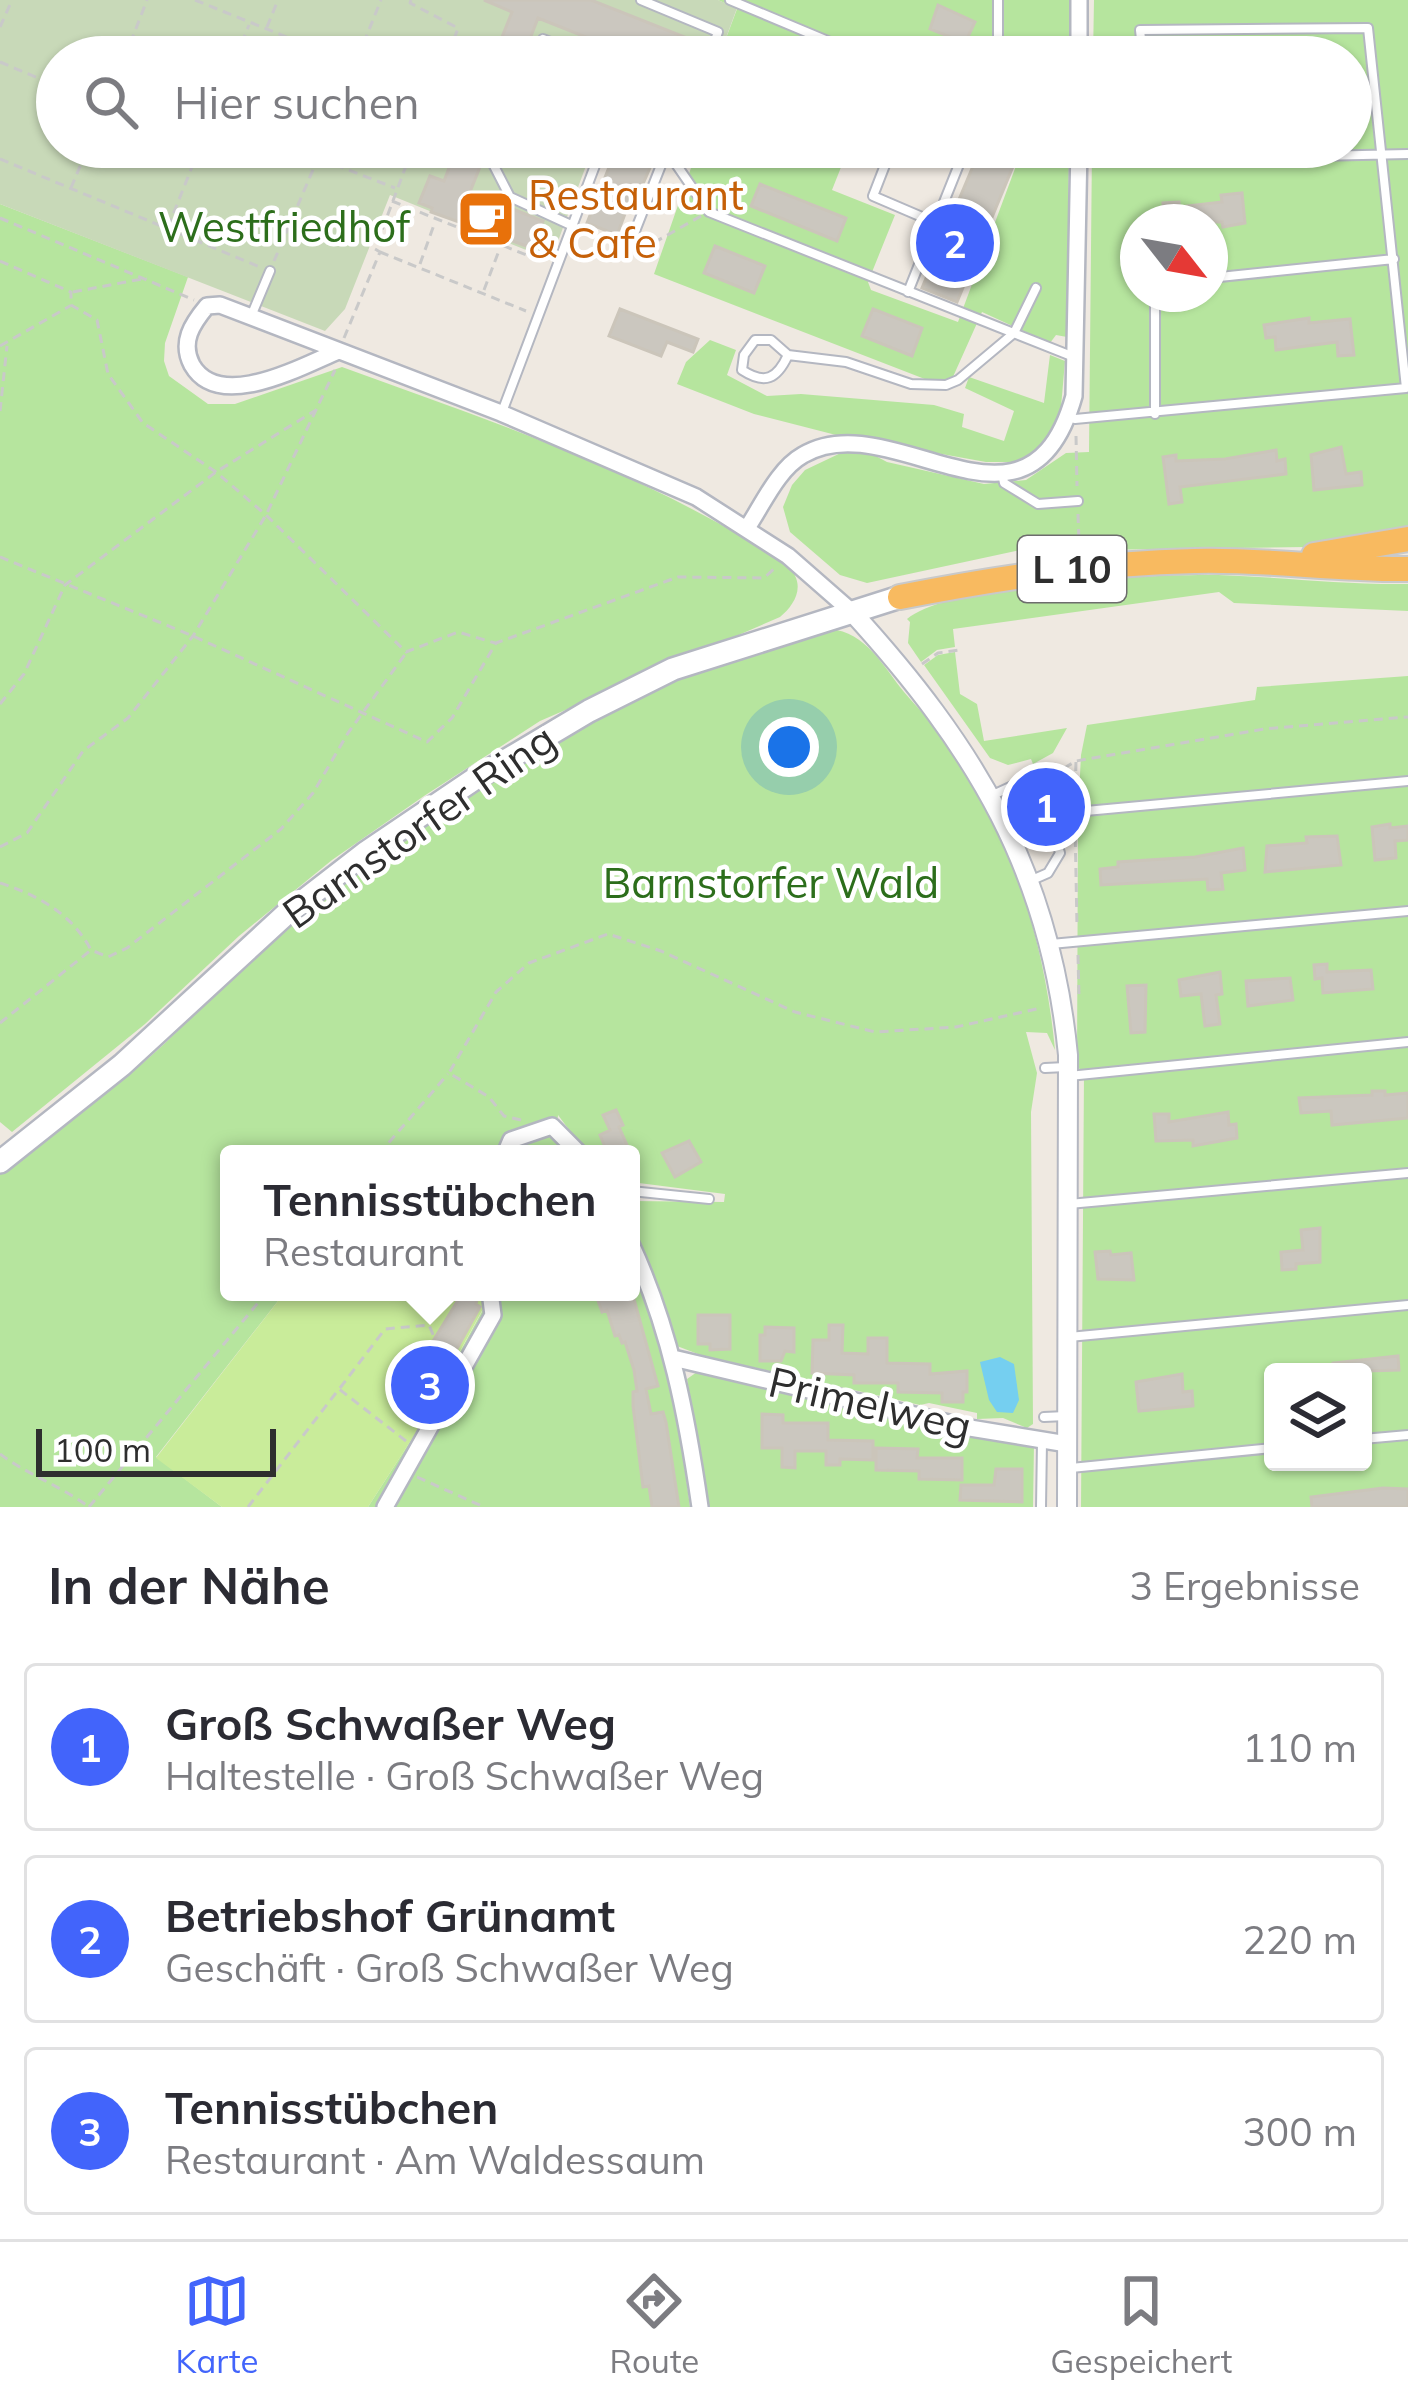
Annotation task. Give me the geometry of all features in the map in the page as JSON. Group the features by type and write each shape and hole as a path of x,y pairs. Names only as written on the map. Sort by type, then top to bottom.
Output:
{"highway":[{"path":"1246,561 1358,550 1408,539"},
{"path":"1246,561 1408,569"},
{"name":"L 10","path":"900,597 1078,568 1246,561"}],"main road":[{"name":"Barnstorfer Ring","path":"0,1162 122,1065 285,915 365,853 473,780 589,711 673,669 900,597"}],"street":[{"path":"1079,0 1079,36"},
{"path":"747,528 784,472 800,456 818,448 856,446 1001,473 1028,467 1050,450 1066,428 1074,396 1079,168"},
{"path":"338,351 235,389 212,384 198,374 187,354 187,337 207,305 220,305 501,413 696,497 788,556 852,612 952,732 992,796 1030,881 1051,944 1063,1003 1066,1507"},
{"path":"509,1145 511,1140 553,1126 571,1145"},
{"path":"640,1264 673,1358 700,1507"},
{"path":"385,1507 494,1315 492,1301"},
{"name":"Primelweg","path":"673,1358 970,1428 1067,1444"}],"lane":[{"path":"641,0 718,32 717,36"},
{"path":"730,0 816,36"},
{"path":"998,0 998,36"},
{"path":"1141,36 1140,30 1368,28 1369,36"},
{"path":"1075,419 1407,388 1372,64"},
{"path":"1372,155 1408,154"},
{"path":"495,168 510,197 573,226"},
{"path":"501,413 594,168"},
{"path":"628,249 660,168"},
{"path":"680,168 709,212 1076,357"},
{"path":"884,168 873,196 936,223"},
{"path":"908,292 958,168"},
{"path":"1228,276 1394,259"},
{"path":"251,316 270,271"},
{"path":"788,356 782,370 769,380 758,381 742,370 744,355 755,340 771,340 788,356 846,362 911,384 946,385 1014,333 1036,288"},
{"path":"1155,312 1156,414"},
{"path":"1001,473 1004,483 1039,504 1078,501"},
{"path":"992,796 1036,775 1060,853 1048,873 1030,881"},
{"path":"1075,812 1408,781"},
{"path":"1051,944 1408,911"},
{"path":"1045,1068 1067,1071 1408,1042"},
{"path":"1066,1204 1408,1173"},
{"path":"640,1192 710,1199"},
{"path":"1068,1337 1408,1304"},
{"path":"1044,1417 1068,1416"},
{"path":"1372,1438 1408,1435"},
{"path":"1041,1507 1042,1441"},
{"path":"1067,1468 1264,1449"}],"path":[{"path":"0,27 12,0"},
{"path":"133,36 147,0"},
{"path":"195,0 284,36"},
{"path":"267,29 278,0"},
{"path":"366,36 381,0"},
{"path":"408,1 458,28 455,36"},
{"path":"244,36 250,22"},
{"path":"0,62 36,77"},
{"path":"0,159 270,271 314,168"},
{"path":"70,188 79,168"},
{"path":"168,229 192,168"},
{"path":"343,168 397,189"},
{"path":"405,168 374,249 538,316"},
{"path":"392,201 558,265"},
{"path":"0,218 207,305"},
{"path":"419,266 436,220"},
{"path":"484,292 501,246"},
{"path":"0,847 28,833 83,751 128,718 193,636 266,514 334,376 338,351 380,252"},
{"path":"0,261 71,292 148,278"},
{"path":"71,292 71,305"},
{"path":"0,346 71,305"},
{"path":"71,305 98,320 108,374 143,423 216,472 266,514 406,652"},
{"path":"0,411 8,344"},
{"path":"0,704 24,674 65,585 216,472 317,409"},
{"path":"1075,419 1079,542"},
{"path":"0,883 61,910 91,950 108,957 128,948 184,901 263,846 314,793 406,652 458,632 496,643 678,577 764,578 788,556"},
{"path":"0,557 193,636 427,742 452,718 496,643"},
{"path":"920,666 938,653 961,650"},
{"path":"1036,775 1051,777 1076,761 1264,729 1408,717"},
{"path":"1075,812 1076,761"},
{"path":"387,1145 449,1073 496,992 529,963 608,934 661,951 795,1012 875,1032 956,1028 1063,1003"},
{"path":"0,1023 91,950"},
{"path":"449,1073 489,1097 504,1116 553,1126"},
{"path":"0,1454 28,1475 89,1507 260,1301"},
{"path":"429,1325 442,1306 434,1301"},
{"path":"429,1325 437,1345 465,1365"},
{"path":"248,1507 385,1329 429,1325"},
{"path":"339,1389 417,1450"},
{"path":"404,1472 484,1507"}],"green space":[{"name":"Westfriedhof","path":"0,0 718,0 737,8 727,36 36,36 36,168 585,168 551,260 390,195 345,309 325,331 0,204"},
{"path":"718,0 1071,0 1070,36 727,36 737,9"},
{"path":"1094,0 1408,0 1408,533 1305,547 1090,550 1057,542 867,583 840,575 790,532 783,507 805,470 845,451 870,453 887,462 984,484 1026,480 1066,453 1089,452 1092,168 1372,168 1372,36 1093,36"},
{"path":"691,168 841,168 832,190 895,215 868,282 871,290 958,322 1015,168 1069,168 1067,337 1056,335 1050,343 982,312 948,388 654,274"},
{"path":"0,204 188,277 165,343 164,361 169,376 208,404 235,404 342,367 548,444 649,488 774,555 793,572 798,589 780,617 540,721 424,796 332,860 239,936 145,1024 12,1132 0,1122"},
{"path":"710,340 736,350 727,375 767,396 801,394 934,405 964,414 962,427 1004,441 1014,411 965,388 969,377 1044,403 1050,355 1065,361 1061,407 1038,451 1018,462 986,462 836,435 754,414 677,384 686,362"},
{"path":"1218,575 1408,584 1408,611 1234,603 1219,592 953,629 955,647 937,650 921,662 908,643 907,619 930,606 965,596 1055,583"},
{"name":"Barnstorfer Wald","path":"830,629 864,643 952,748 974,782 1023,893 1043,971 1055,1050 1047,1033 1026,1032 1037,1073 1031,1112 1033,1424 1027,1428 1003,1418 977,1419 977,1413 920,1405 677,1346 640,1247 640,1201 724,1202 725,1194 640,1183 640,1145 580,1145 558,1115 556,1138 561,1145 220,1145 220,1301 278,1301 156,1457 222,1507 0,1507 0,1175 144,1062 274,935 400,838 536,751 607,713 754,651"},
{"path":"955,652 960,694 977,704 984,741 1067,728 1053,753 1033,764 1031,759 1008,765 990,758 924,665 938,655"},
{"path":"1408,676 1408,1507 1081,1507 1084,1074 1077,1066 1078,816 1087,725 1255,700 1257,687"},
{"path":"640,1287 668,1381 690,1507 368,1507 415,1434 484,1308 483,1301 640,1301"},
{"path":"278,1301 483,1301 415,1434 368,1507 222,1507 156,1458"},
{"path":"697,1372 1034,1444 1033,1507 709,1507 687,1379"}],"water":[{"path":"1000,1357 1014,1364 1019,1400 1013,1413 997,1412 989,1400 980,1362"}],"building":[{"path":"484,0 591,0 682,36 583,36 538,18 531,36 502,36 512,12"},
{"path":"938,5 975,22 968,36 948,36 930,29"},
{"path":"449,168 480,168 470,192 543,221 532,248 431,212 432,208 419,203 430,176 444,181"},
{"path":"609,168 650,168 636,200 631,198 617,235 587,223"},
{"path":"972,168 1012,168 957,302 922,288"},
{"path":"760,184 846,218 837,241 751,206"},
{"path":"1242,193 1245,223 1228,226 1228,204 1205,204 1222,202 1221,195"},
{"path":"715,246 765,266 754,293 704,273"},
{"path":"620,309 698,339 693,352 667,342 661,356 609,336"},
{"path":"873,309 922,328 912,356 862,336"},
{"path":"1309,318 1309,323 1350,319 1354,355 1338,356 1337,342 1276,350 1275,337 1266,338 1264,325"},
{"path":"1341,447 1346,474 1361,472 1362,485 1314,490 1311,455"},
{"path":"1276,450 1277,461 1285,459 1286,474 1180,487 1182,502 1169,504 1163,457 1225,459"},
{"path":"1390,824 1390,828 1408,826 1408,840 1395,841 1396,858 1375,860 1372,827"},
{"path":"1337,836 1341,865 1265,872 1267,846"},
{"path":"1243,848 1245,870 1221,873 1223,889 1208,890 1207,879 1101,885 1100,869 1118,867 1118,862 1195,857"},
{"path":"1327,964 1327,972 1371,970 1373,989 1323,993 1322,978 1315,979 1314,965"},
{"path":"1220,972 1222,994 1216,995 1220,1024 1205,1026 1201,994 1181,996 1179,980"},
{"path":"1290,978 1293,1000 1248,1006 1246,981"},
{"path":"1146,985 1145,1032 1131,1033 1127,986"},
{"path":"1372,1091 1408,1093 1408,1118 1332,1125 1331,1111 1301,1113 1299,1098 1372,1095"},
{"path":"616,1110 627,1145 604,1145 600,1135 610,1130 603,1115"},
{"path":"1228,1112 1229,1125 1236,1124 1237,1138 1193,1146 1193,1140 1156,1141 1154,1114 1169,1114 1169,1122"},
{"path":"689,1141 701,1162 675,1177 662,1153"},
{"path":"1320,1228 1320,1262 1282,1270 1281,1252 1303,1250 1301,1230"},
{"path":"1110,1251 1111,1255 1131,1253 1134,1280 1098,1279 1095,1252"},
{"path":"458,1301 477,1301 480,1307 421,1414 393,1398 422,1348 427,1351"},
{"path":"598,1301 634,1301 658,1386 646,1389 651,1414 663,1412 679,1507 652,1507 649,1486 643,1487 633,1406 634,1370 625,1342 615,1336 607,1310 602,1312"},
{"path":"698,1315 730,1315 730,1349 710,1350 710,1344 698,1344"},
{"path":"829,1325 843,1325 842,1353 868,1354 868,1338 887,1338 887,1363 930,1364 930,1374 967,1371 963,1402 942,1402 942,1393 898,1392 898,1383 854,1383 854,1375 812,1373 813,1340 829,1340"},
{"path":"765,1327 794,1328 794,1352 785,1351 781,1361 760,1361 760,1335 765,1335"},
{"path":"1398,1356 1399,1370 1372,1371 1372,1363 1333,1363"},
{"path":"1182,1374 1183,1392 1192,1391 1193,1406 1139,1411 1136,1382"},
{"path":"762,1414 783,1415 783,1423 828,1423 828,1440 873,1441 873,1460 840,1459 840,1465 826,1465 826,1451 795,1451 795,1468 782,1467 782,1448 762,1448"},
{"path":"876,1448 918,1449 917,1458 962,1458 962,1480 919,1479 919,1471 876,1470"},
{"path":"996,1469 1022,1469 1022,1502 960,1500 961,1485 994,1485"},
{"path":"1408,1489 1408,1507 1312,1507 1311,1497"}],"place":[{"name":"Restaurant & Cafe","path":"486,219"},
{"name":"Betriebshof Grünamt","path":"955,243"},
{"name":"Groß Schwaßer Weg","path":"1046,807"},
{"name":"Tennisstübchen","path":"430,1385"}]}
